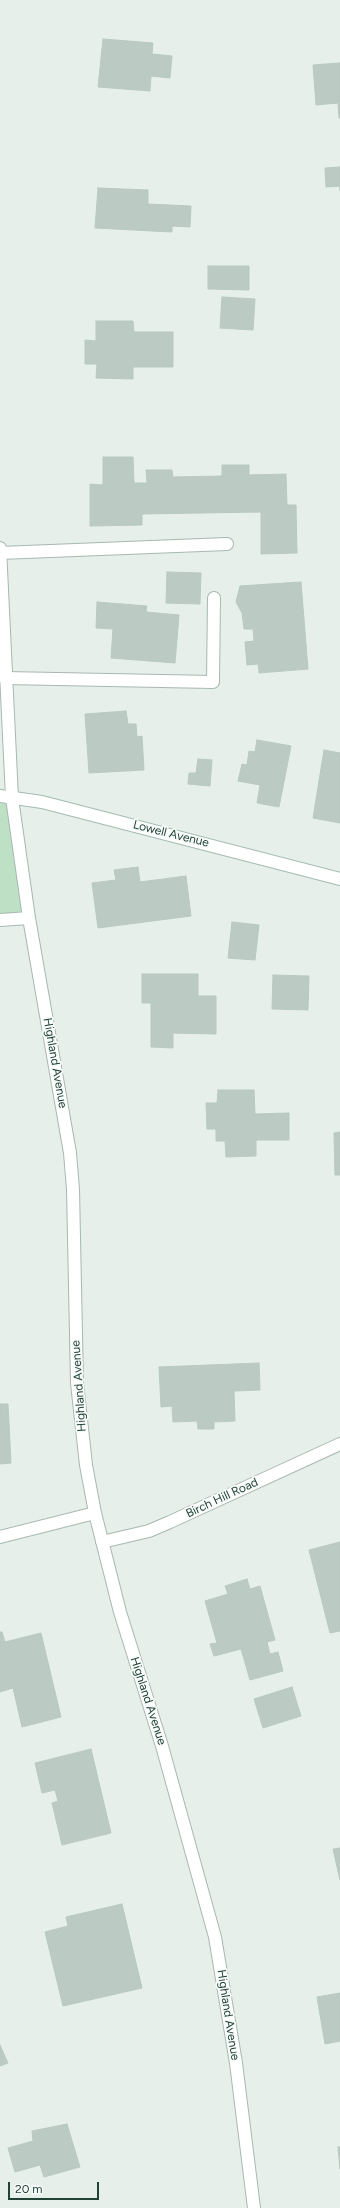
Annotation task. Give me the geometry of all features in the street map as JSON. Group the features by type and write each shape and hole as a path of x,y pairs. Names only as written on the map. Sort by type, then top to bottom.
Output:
{"street":[{"path":"0,553 227,544"},
{"name":"Highland Avenue","path":"0,548 5,678 12,798 29,918 70,1153 73,1188 77,1383 86,1465 102,1542 129,1642 162,1746 215,1937 236,2064 254,2208"},
{"path":"5,678 213,682 214,598"},
{"name":"Lowell Avenue","path":"0,796 42,802 340,879"},
{"path":"0,920 29,918"},
{"name":"Birch Hill Road","path":"102,1542 149,1531 340,1444"},
{"path":"0,1537 95,1513"}],"green space":[{"path":"0,796 12,798 29,918 0,920"}],"building":[{"path":"103,39 153,43 152,54 172,56 170,78 151,76 150,91 98,87"},
{"path":"340,63 339,118 338,103 316,105 313,65"},
{"path":"340,167 340,186 326,187 325,168"},
{"path":"98,188 148,190 148,204 191,206 190,227 172,226 172,232 95,228"},
{"path":"208,266 249,266 249,290 208,289"},
{"path":"222,297 255,299 253,330 220,328"},
{"path":"96,321 133,321 134,332 173,332 173,367 133,367 133,379 96,378 97,364 85,364 85,340 96,341"},
{"path":"103,457 133,457 134,483 147,483 146,470 172,470 173,477 222,476 222,465 249,465 249,475 286,474 287,505 296,505 297,553 261,554 261,512 142,514 142,525 90,526 90,484 103,485"},
{"path":"167,572 201,573 200,604 166,603"},
{"path":"301,582 308,669 259,673 258,664 247,665 245,642 254,641 253,629 244,629 242,613 236,602 240,586"},
{"path":"97,602 147,606 146,612 179,615 175,663 111,658 113,629 96,628"},
{"path":"126,711 128,724 136,724 137,737 142,736 144,770 89,773 85,714"},
{"path":"257,740 291,746 279,807 257,803 260,785 238,781 242,764 247,765 249,751 255,752"},
{"path":"324,750 340,753 340,823 313,818"},
{"path":"198,759 212,760 210,786 188,784 189,773 196,773"},
{"path":"138,867 140,882 186,876 191,916 98,928 92,883 116,880 114,870"},
{"path":"232,922 259,925 255,960 228,958"},
{"path":"142,974 198,974 198,996 216,996 216,1034 173,1033 173,1048 151,1047 151,1003 142,1003"},
{"path":"273,975 309,976 308,1010 272,1009"},
{"path":"218,1090 254,1090 255,1114 289,1113 289,1140 256,1140 256,1156 226,1157 225,1141 216,1141 216,1129 207,1129 206,1103 217,1103"},
{"path":"340,1132 340,1175 335,1175 334,1133"},
{"path":"259,1363 260,1390 234,1391 235,1421 214,1422 214,1429 198,1429 197,1421 173,1422 172,1406 161,1407 159,1367"},
{"path":"0,1404 8,1404 11,1463 0,1464"},
{"path":"340,1542 340,1631 330,1633 309,1550"},
{"path":"247,1579 250,1589 260,1586 275,1640 267,1642 270,1654 278,1652 283,1671 250,1680 241,1649 214,1656 210,1644 217,1643 205,1601 228,1594 225,1586"},
{"path":"0,1632 2,1632 5,1642 41,1633 61,1717 22,1727 13,1688 0,1692"},
{"path":"292,1687 301,1716 263,1728 254,1699"},
{"path":"91,1749 111,1833 62,1845 52,1803 58,1801 55,1790 42,1793 35,1763"},
{"path":"340,1848 340,1880 333,1849"},
{"path":"122,1904 142,1988 63,2006 45,1932 68,1926 66,1917"},
{"path":"340,1993 340,2041 325,2044 317,1997"},
{"path":"0,2045 8,2063 0,2066"},
{"path":"67,2124 80,2167 44,2177 40,2165 15,2172 8,2148 33,2141 32,2131"},
{"path":"338,2147 340,2147 340,2169"}]}
